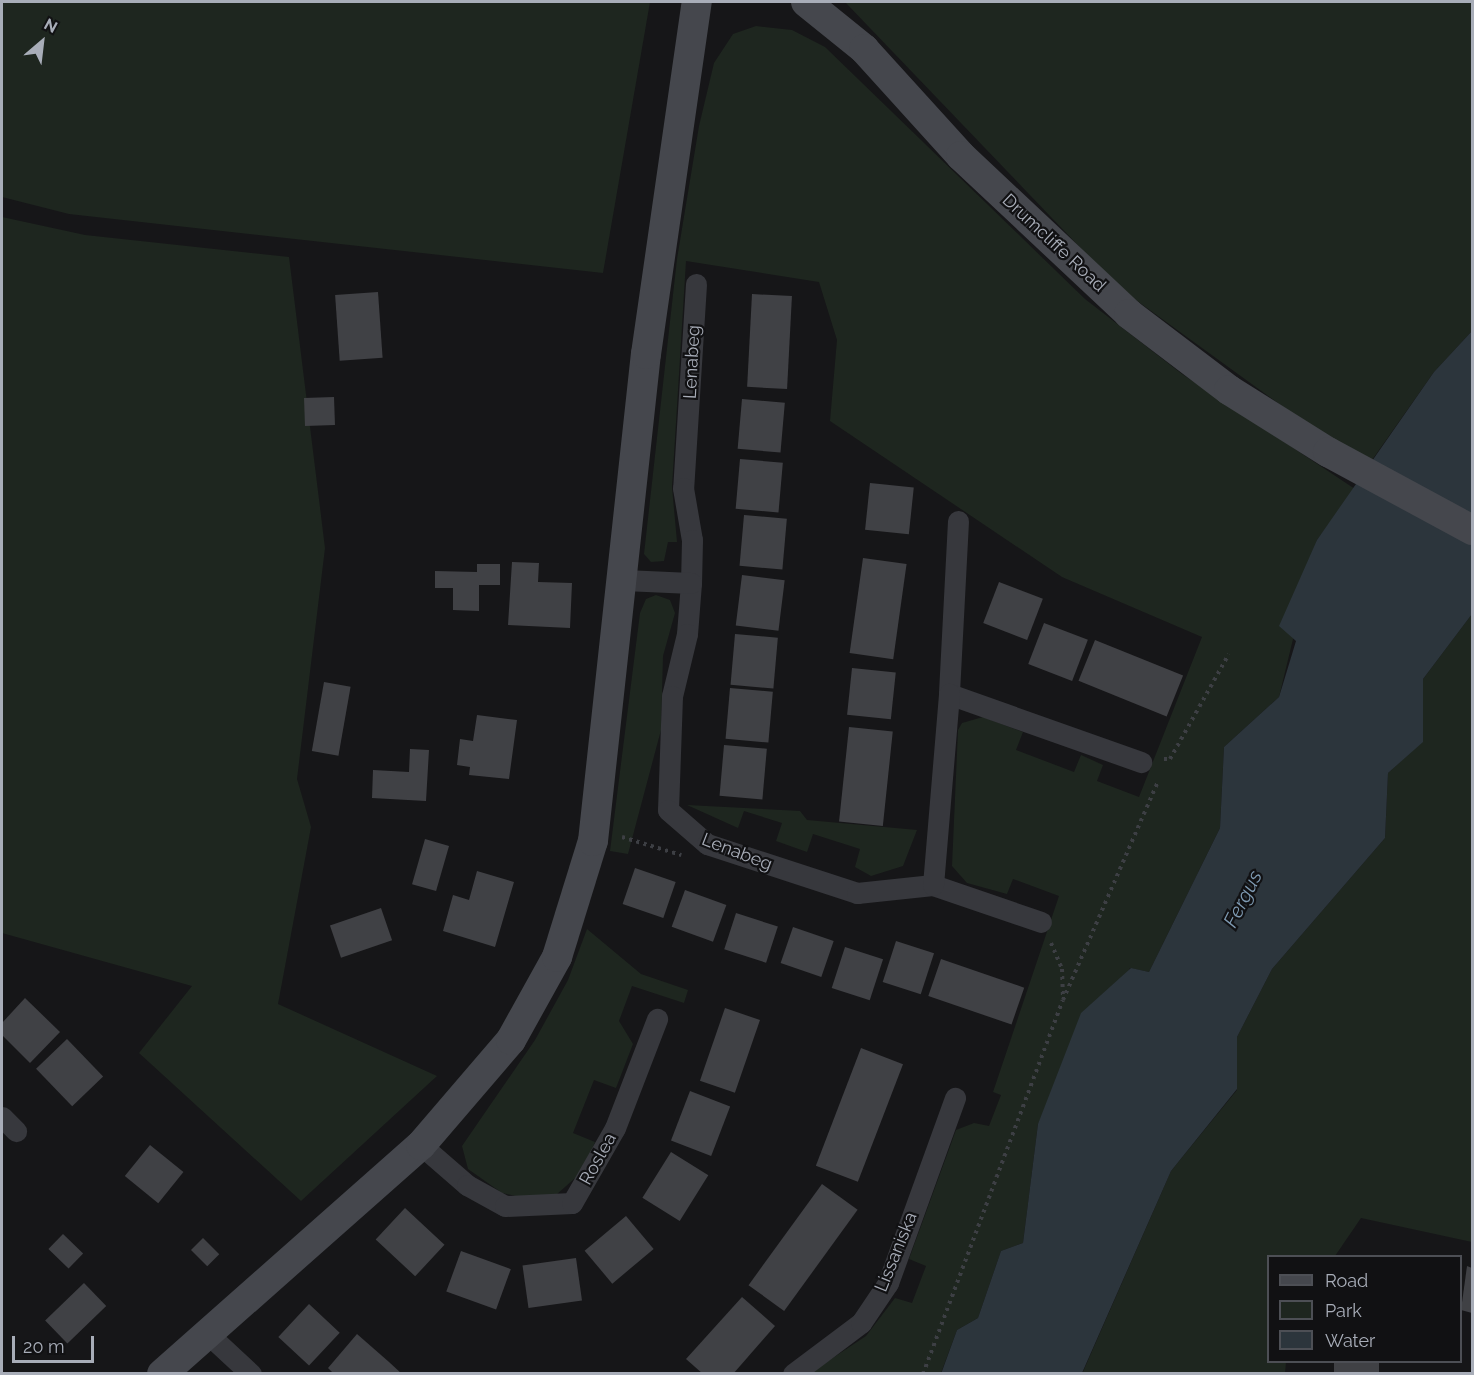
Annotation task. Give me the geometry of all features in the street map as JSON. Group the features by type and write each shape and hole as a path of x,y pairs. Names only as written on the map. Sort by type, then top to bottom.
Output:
{"street":[{"path":"162,1374 420,1145 511,1041 557,957 580,895 593,842 624,580 646,354 697,2"},
{"name":"Drumcliffe Road","path":"806,2 864,49 961,156 1129,314 1229,390 1328,452 1473,530"},
{"name":"Lenabeg","path":"696,284 682,488 692,540 691,583 687,634 672,696 668,810 707,844 857,893 933,885 1041,922"},
{"path":"933,885 949,694 958,521"},
{"path":"624,580 691,583"},
{"path":"949,694 1141,762"},
{"name":"Roslea","path":"420,1145 467,1185 505,1206 572,1203 615,1128 657,1019"},
{"name":"Lissaniska","path":"793,1374 861,1323 888,1284 955,1098"},
{"path":"208,1334 251,1374"}],"path":[{"path":"1141,762 1170,759 1229,654"},
{"path":"923,1374 1063,999 1132,830 1162,773 1141,762"},
{"path":"1041,922 1062,969 1063,999"}],"green space":[{"path":"2,2 650,2 603,273 69,214 2,197"},
{"path":"845,2 1472,2 1472,331 1434,372 1372,460 1326,438 1118,287"},
{"path":"756,26 792,30 825,47 1085,299 1182,374 1355,489 1317,540 1279,697 1224,747 1220,828 1149,972 1130,968 1038,1124 1023,1243 1001,1251 978,1318 957,1330 941,1373 810,1373 866,1336 895,1298 912,1303 926,1266 909,1259 956,1130 974,1123 989,1126 1001,1095 993,1092 1059,896 1013,879 1007,894 967,883 952,866 958,730 962,723 983,717 1023,732 1016,750 1074,772 1081,755 1103,765 1097,781 1139,797 1202,637 1062,577 830,421 837,340 819,282 686,261 672,487 677,542 668,542 664,561 651,562 644,554 677,259 699,126 714,63 733,34"},
{"path":"2,217 85,235 289,257 325,548 297,779 311,827 278,1004 437,1076 301,1201 139,1053 192,986 2,933"},
{"path":"656,595 670,600 675,613 663,656 661,730 628,854 610,851 640,613 646,599"},
{"path":"1472,614 1472,1242 1361,1218 1336,1255 1267,1255 1267,1363 1286,1363 1285,1373 1082,1374 1171,1171 1237,1090 1237,1037 1272,969 1385,838 1388,773 1423,741 1423,679"},
{"path":"687,805 800,811 807,820 917,830 903,866 871,876 855,867 860,849 813,834 807,852 776,841 782,823 744,811 738,828"},
{"path":"587,929 641,974 688,990 684,1003 632,986 619,1021 633,1044 616,1088 594,1080 573,1133 595,1142 583,1171 556,1195 533,1200 502,1193 468,1169 462,1146 535,1040 568,980"}],"water":[{"name":"Fergus","path":"1472,331 1472,614 1423,679 1423,742 1388,773 1385,838 1272,969 1237,1037 1237,1089 1171,1171 1082,1373 941,1374 957,1330 978,1318 1001,1251 1023,1243 1038,1124 1081,1013 1131,968 1149,972 1220,828 1224,747 1279,697 1296,641 1279,626 1317,540 1434,372"}],"building":[{"path":"378,292 383,358 340,361 335,295"},
{"path":"752,294 792,296 787,389 747,387"},
{"path":"334,397 335,425 305,426 304,398"},
{"path":"742,399 785,403 780,453 738,449"},
{"path":"740,459 783,463 778,513 736,509"},
{"path":"870,483 914,488 909,534 865,530"},
{"path":"744,515 787,519 782,570 740,566"},
{"path":"863,558 907,564 893,659 850,653"},
{"path":"512,562 539,563 538,582 572,583 570,628 508,625"},
{"path":"477,564 500,564 500,585 479,585 479,611 453,610 453,588 435,588 435,571 477,572"},
{"path":"742,575 785,580 778,631 736,626"},
{"path":"999,582 1043,599 1027,640 983,623"},
{"path":"1044,623 1088,640 1072,681 1028,664"},
{"path":"735,634 778,638 773,689 731,685"},
{"path":"1095,640 1183,676 1167,716 1079,681"},
{"path":"852,668 896,673 891,719 847,715"},
{"path":"324,682 351,687 338,756 312,751"},
{"path":"730,688 773,692 768,743 726,739"},
{"path":"477,715 517,720 509,779 469,775 470,767 457,765 460,739 473,741"},
{"path":"849,727 893,732 883,826 839,821"},
{"path":"724,745 767,749 762,800 720,796"},
{"path":"410,749 429,750 426,801 372,798 373,770 409,772"},
{"path":"425,839 449,846 436,891 412,884"},
{"path":"635,868 676,882 663,918 623,904"},
{"path":"477,871 514,882 495,947 443,931 453,895 469,900"},
{"path":"685,890 726,905 713,942 672,927"},
{"path":"381,908 392,940 341,958 330,926"},
{"path":"736,913 778,927 766,963 724,949"},
{"path":"793,927 834,941 821,977 781,963"},
{"path":"896,941 934,953 921,994 883,982"},
{"path":"845,947 883,959 870,1000 832,988"},
{"path":"941,959 1024,988 1012,1025 928,996"},
{"path":"25,998 60,1032 30,1063 2,1035 2,1023"},
{"path":"725,1008 760,1020 735,1093 700,1081"},
{"path":"67,1039 103,1076 72,1106 36,1069"},
{"path":"861,1048 903,1064 858,1182 816,1166"},
{"path":"690,1091 730,1106 711,1156 671,1140"},
{"path":"150,1145 183,1172 158,1203 125,1176"},
{"path":"671,1152 708,1175 680,1221 642,1198"},
{"path":"822,1184 858,1210 784,1311 749,1285"},
{"path":"405,1208 444,1245 415,1276 376,1239"},
{"path":"626,1216 654,1249 612,1284 585,1251"},
{"path":"63,1234 83,1253 69,1269 48,1249"},
{"path":"203,1238 219,1254 207,1266 191,1250"},
{"path":"461,1251 511,1269 496,1310 446,1291"},
{"path":"576,1258 582,1301 529,1308 523,1266"},
{"path":"1467,1266 1472,1268 1472,1313 1462,1310"},
{"path":"84,1283 106,1306 67,1344 45,1321"},
{"path":"742,1297 775,1326 733,1374 703,1374 686,1359"},
{"path":"309,1304 340,1333 309,1366 278,1337"},
{"path":"357,1334 402,1374 334,1374 328,1368"},
{"path":"1334,1363 1379,1363 1379,1374 1334,1374"}]}
